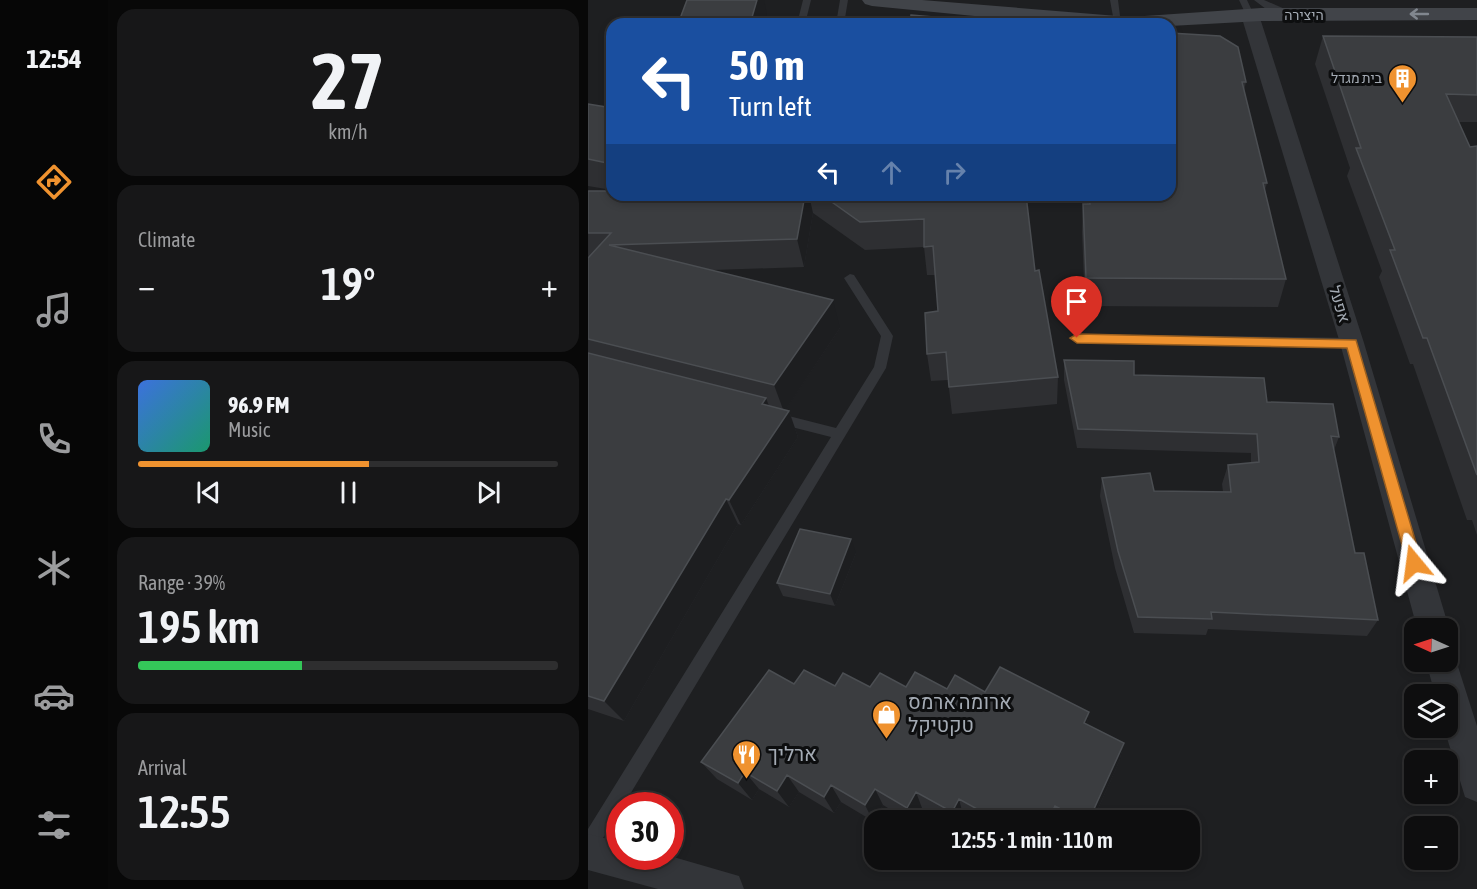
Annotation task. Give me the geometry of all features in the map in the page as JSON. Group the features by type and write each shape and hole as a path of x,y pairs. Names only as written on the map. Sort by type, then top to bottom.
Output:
{"street":[{"name":"היצירה","path":"872,0 935,8 1064,18"},
{"name":"היצירה","path":"1170,18 1252,12 1307,15 1477,14"},
{"name":"היצירה","path":"1176,30 1252,12 1477,33"},
{"name":"אפעל","path":"1252,12 1352,343 1430,618"},
{"path":"1445,672 1477,785"},
{"path":"588,852 726,889"}],"lane":[{"path":"802,18 807,0"},
{"path":"841,18 844,0"},
{"path":"1114,0 1126,18"},
{"path":"588,846 880,368 887,336 849,278"},
{"path":"1077,338 1352,343"},
{"path":"759,414 839,435"}],"shaded area":[{"path":"588,0 1477,0 1477,889 588,889"}],"building":[{"path":"687,0 757,0 752,18 680,18"},
{"path":"911,15 945,18 911,18"},
{"path":"1176,33 1220,36 1238,47 1246,82 1242,82 1267,183 1263,183 1286,279 1086,278 1083,204 1090,204 1090,201 1176,201"},
{"path":"1323,36 1477,37 1477,95 1446,94 1470,147 1477,146 1477,475 1427,338 1423,338 1390,250 1395,250 1356,148 1361,148"},
{"path":"588,104 606,107 606,163 588,159"},
{"path":"588,191 606,191 606,201 804,201 797,239 609,245 833,300 774,385 588,339 588,258 611,233 588,233"},
{"path":"830,201 1027,201 1035,271 1039,270 1058,377 949,387 946,352 927,354 925,313 938,311 933,246 924,247 924,219 860,222"},
{"path":"588,353 766,398 762,404 789,411 729,500 726,499 604,701 588,696"},
{"path":"1064,360 1134,361 1134,375 1264,378 1267,402 1333,404 1339,437 1331,436 1355,553 1364,553 1378,620 1211,612 1212,619 1138,617 1118,551 1102,478 1150,473 1154,491 1231,492 1228,465 1259,462 1257,434 1078,429"},
{"path":"800,529 851,539 830,594 777,583"},
{"path":"1000,667 1089,712 1084,723 1124,743 1094,810 1063,810 1055,806 1053,810 979,810 959,799 953,810 948,810 916,792 907,808 875,789 865,805 831,785 824,797 787,775 777,791 745,772 738,783 701,762 769,670 794,684 804,670 835,686 843,673 870,687 880,673 906,687 915,672 947,689 955,675 985,692"}],"place":[{"name":"בית מגדל","path":"1403,104"},
{"name":"ארומה ארמס טקטיקל","path":"887,740"},
{"name":"ארליך","path":"747,780"}],"route":[{"path":"1077,338 1352,343 1414,563"}]}
